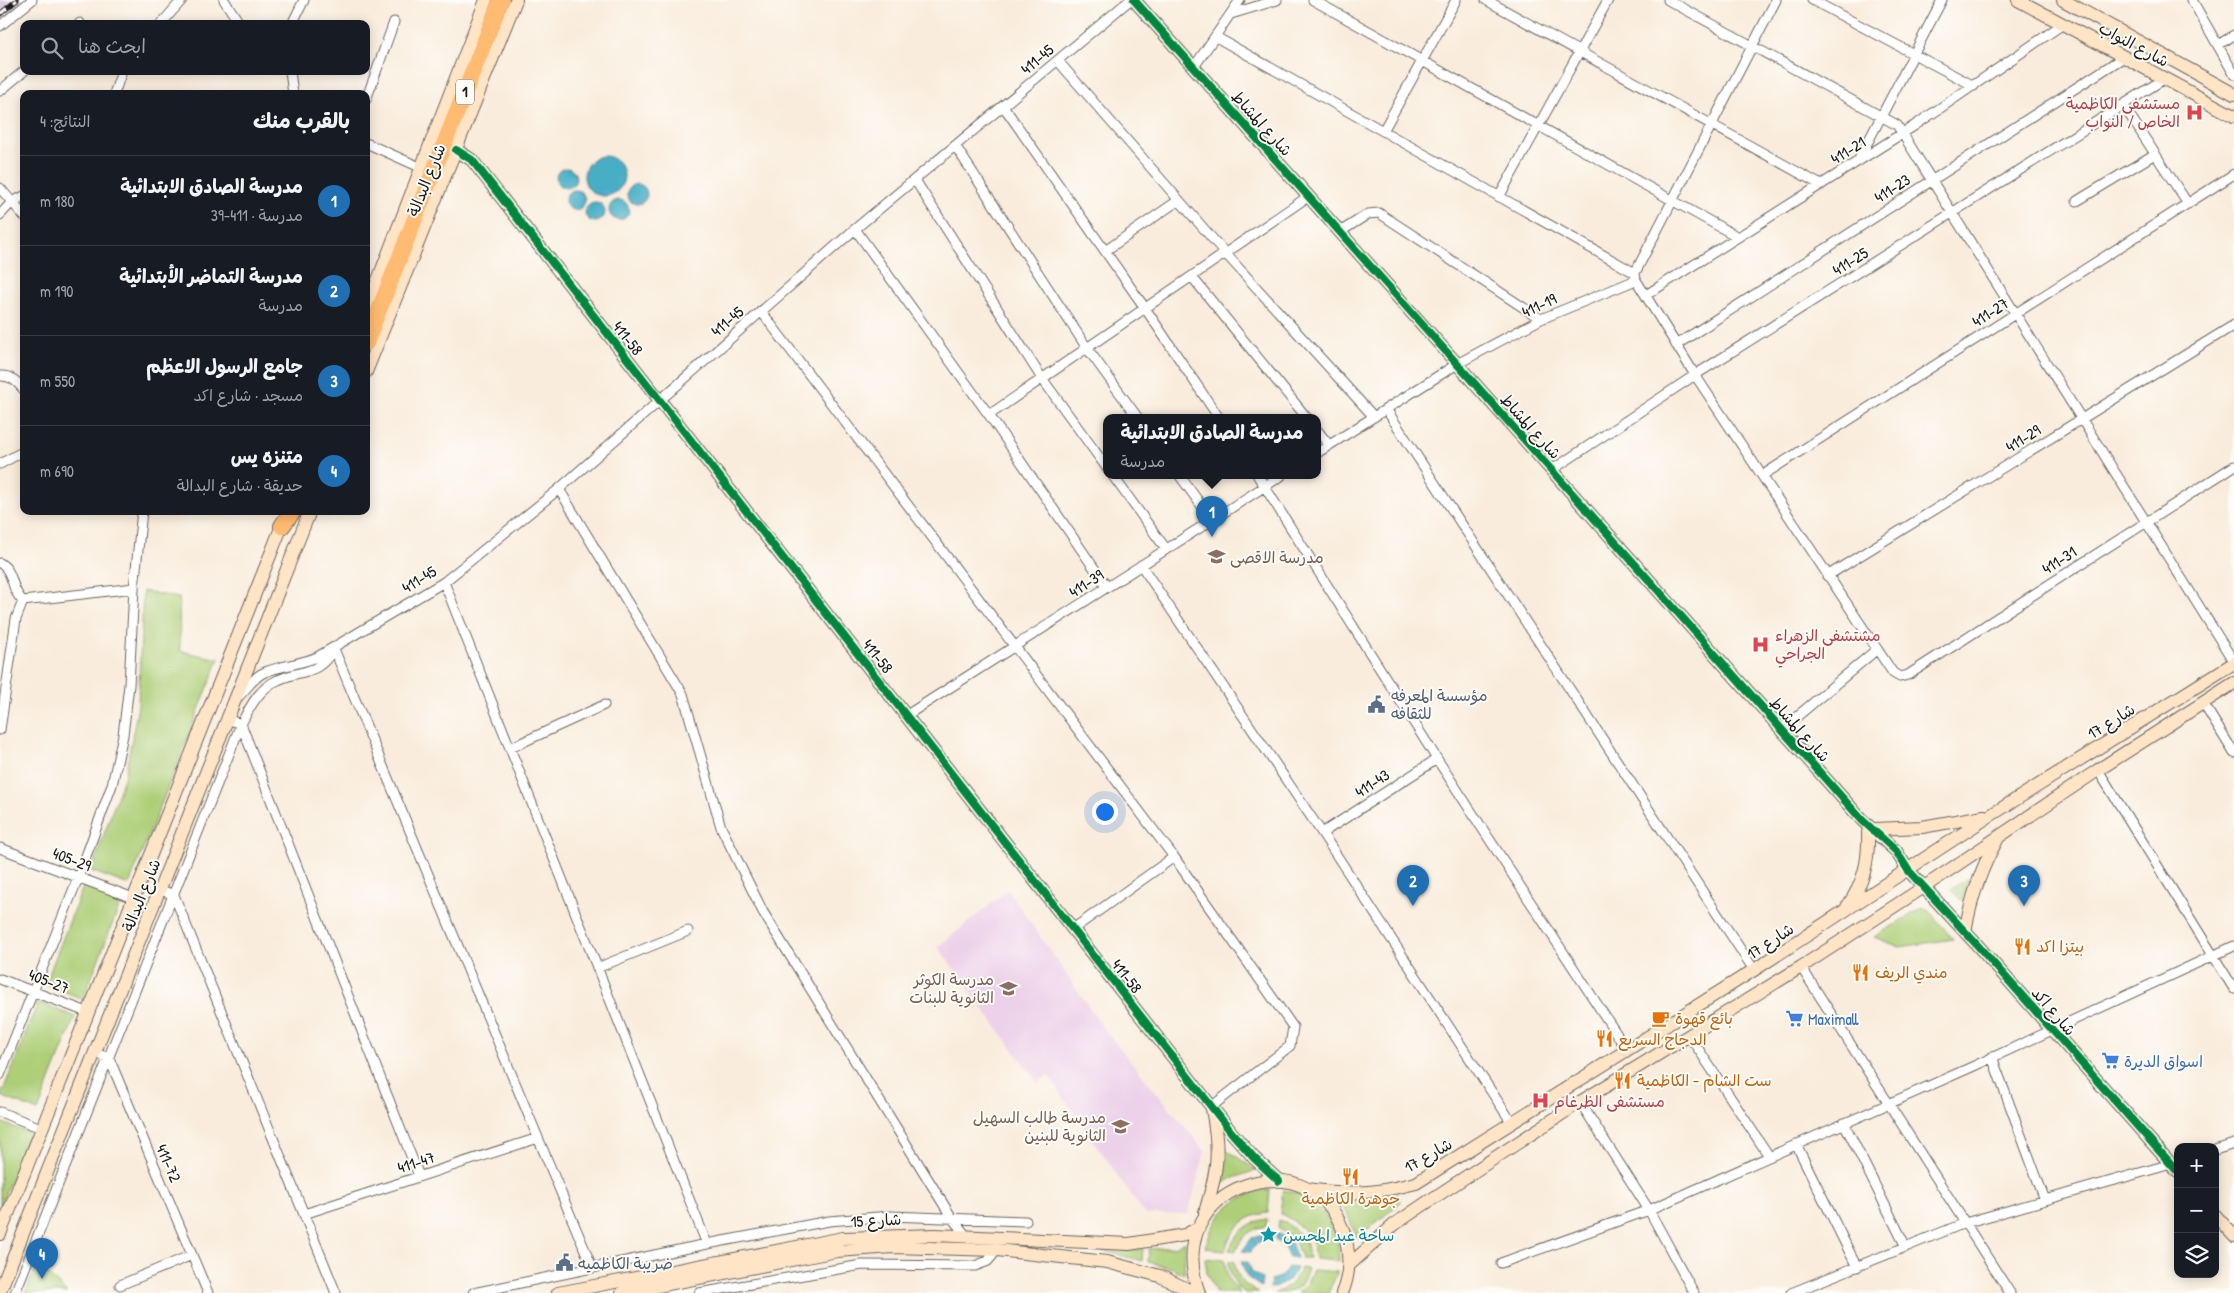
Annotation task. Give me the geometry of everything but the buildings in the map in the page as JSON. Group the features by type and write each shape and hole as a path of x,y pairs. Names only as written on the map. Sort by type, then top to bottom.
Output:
{"highway":[{"name":"1","path":"370,333 501,0"}],"street":[{"path":"0,26 32,0"},
{"path":"164,20 182,0"},
{"path":"224,0 237,20"},
{"path":"294,20 304,0"},
{"name":"شارع البدالة","path":"370,301 486,0"},
{"name":"شارع البدالة","path":"370,362 516,0"},
{"name":"411-45","path":"334,649 444,582 559,489 855,229 956,147 1130,0"},
{"name":"شارع المشاط","path":"1134,0 1871,831 1896,851 1908,870"},
{"path":"1194,67 1240,0"},
{"path":"1231,14 1277,0"},
{"path":"1313,0 1738,237"},
{"path":"1383,131 1456,0"},
{"path":"1486,0 1821,185"},
{"path":"1499,197 1608,0"},
{"path":"1668,0 1882,115 1897,125 1903,132 2234,663"},
{"path":"1635,277 1672,200 1776,0"},
{"path":"1812,0 1974,86"},
{"path":"1858,161 1942,0"},
{"name":"شارع النواب","path":"2018,0 2234,116"},
{"name":"شارع النواب","path":"2063,0 2234,94"},
{"path":"2192,0 2234,74"},
{"path":"370,90 394,22"},
{"name":"411-21","path":"1646,295 1974,86 2063,24"},
{"path":"2218,45 2234,35"},
{"path":"1216,37 1499,197 1635,277 1695,375 1763,475 1876,650 1782,729"},
{"name":"411-23","path":"1676,345 2124,57"},
{"path":"1058,61 1225,253 1374,417"},
{"path":"0,91 20,74"},
{"path":"115,90 121,75"},
{"path":"291,75 292,90"},
{"name":"411-25","path":"1552,470 1695,375 1954,214 2164,79"},
{"path":"2123,105 2188,204"},
{"path":"1004,107 1145,308 1216,414"},
{"path":"370,144 422,168"},
{"path":"956,147 1086,348 1135,414"},
{"name":"411-58","path":"456,150 472,160 1211,1106 1254,1158 1279,1181"},
{"path":"2077,201 2155,154"},
{"name":"411-27","path":"1763,475 2234,174"},
{"path":"915,180 1042,377 1103,462"},
{"path":"0,188 20,211"},
{"path":"989,415 1309,196"},
{"path":"0,215 12,202 20,198"},
{"path":"1105,252 1179,200"},
{"path":"1340,232 1368,214 1379,213 1541,319"},
{"path":"855,229 989,415 1107,587"},
{"path":"1192,276 1305,414"},
{"name":"411-19","path":"1457,364 1541,319 1635,277"},
{"path":"761,311 1174,857 1293,1027 1290,1046 1211,1106 1218,1142 1215,1180 1192,1251 1193,1275 1197,1293"},
{"name":"411-29","path":"1827,576 2234,325"},
{"path":"1321,450 1457,364"},
{"path":"0,376 6,376 15,380 20,386"},
{"path":"1386,409 1754,970"},
{"path":"1321,435 1329,445"},
{"path":"0,464 20,452"},
{"name":"411-31","path":"1876,650 1893,673 1900,677 1908,675 2234,466"},
{"path":"1115,479 1166,550"},
{"path":"1182,479 1212,520"},
{"path":"1260,479 1437,759 1627,1050"},
{"name":"411-39","path":"907,715 1277,479"},
{"path":"559,489 682,694 720,827 763,912 952,1218 967,1237"},
{"path":"0,1075 78,878 112,785 123,735 129,685 134,588 142,515"},
{"name":"شارع البدالة","path":"0,1291 161,890 235,722 237,699 308,515"},
{"name":"شارع البدالة","path":"0,1234 285,518"},
{"path":"0,563 11,574 14,590 23,601"},
{"path":"1141,565 1322,833 1512,1123"},
{"path":"444,582 707,1244"},
{"path":"23,601 134,588"},
{"path":"0,730 16,619 23,601"},
{"path":"237,699 261,674 274,668 302,664 334,649"},
{"path":"15,1293 174,895 235,722 264,689 278,680 310,671 324,664 334,649"},
{"path":"334,649 592,1267"},
{"name":"شارع 17","path":"1307,1189 1348,1194 1384,1192 1416,1183 1754,970 1991,815 2234,663"},
{"path":"1349,1265 1395,1224 1580,1102 1802,967 1924,888 2098,770 2234,683"},
{"path":"2203,703 2234,753"},
{"path":"510,748 604,705"},
{"path":"235,722 419,1176"},
{"name":"411-43","path":"1322,833 1437,759"},
{"path":"2098,770 2234,989"},
{"path":"1844,912 1856,894 1864,875 1869,854 1871,831 1937,825 1991,815"},
{"path":"1965,932 1971,898 1982,866 1999,836"},
{"name":"405-29","path":"0,848 133,898"},
{"path":"1073,929 1174,857"},
{"name":"شارع اكد","path":"1908,870 2174,1165"},
{"path":"140,881 174,895 336,1293"},
{"path":"597,968 688,931"},
{"path":"1501,1263 1649,1210 1992,1057 2234,946"},
{"path":"1802,967 2010,1293"},
{"name":"405-27","path":"0,979 87,1012"},
{"path":"1689,1035 1769,1156"},
{"path":"95,1053 109,1058"},
{"path":"1992,1057 2045,1200"},
{"name":"411-72","path":"109,1058 208,1293"},
{"path":"1580,1102 1649,1210 1694,1293"},
{"path":"0,1112 41,1128"},
{"path":"1844,1123 1906,1247"},
{"name":"411-47","path":"304,1214 538,1138"},
{"path":"1796,1144 1858,1267"},
{"path":"2219,1149 2234,1144"},
{"path":"1791,1293 1965,1224 2045,1200 2174,1166"},
{"path":"1204,1216 1218,1199 1237,1188 1257,1181 1279,1181 1307,1189 1325,1203 1339,1221 1347,1242 1349,1265 1344,1291"},
{"path":"473,1293 707,1244 850,1219 890,1216 1026,1221"},
{"path":"2219,1219 2234,1236"},
{"name":"شارع 15","path":"558,1293 843,1238 903,1235 1129,1244 1167,1240 1185,1235 1198,1228"},
{"name":"شارع 15","path":"622,1293 855,1249 893,1247 997,1250 1080,1258 1125,1265 1160,1276 1197,1293"},
{"path":"699,1293 862,1265 975,1266 988,1261 997,1250"},
{"path":"120,1285 192,1255"}],"shaded area":[{"path":"0,0 36,0 0,30"},
{"path":"1008,890 1104,1029 1205,1151 1188,1214 1145,1215 1048,1075 1038,1083 938,947"}],"green space":[{"path":"143,591 179,598 180,651 219,659 129,885 91,871 125,775 138,706"},
{"path":"1966,879 1968,880 1962,901 1951,890"},
{"path":"83,887 121,902 83,999 45,984"},
{"path":"1922,908 1929,911 1953,939 1900,947 1874,937"},
{"path":"38,1002 75,1017 38,1111 1,1096"},
{"path":"0,1122 29,1133 0,1207"},
{"path":"1224,1148 1256,1170 1220,1185"},
{"path":"1270,1189 1268,1213 1260,1214 1240,1224 1231,1236 1225,1250 1206,1248 1214,1225 1228,1207 1247,1195"},
{"path":"1283,1190 1307,1199 1325,1215 1336,1237 1339,1261 1315,1259 1312,1244 1304,1231 1294,1221 1280,1214"},
{"path":"1398,1194 1400,1203 1357,1238 1347,1214 1337,1201 1357,1201"},
{"path":"1267,1219 1266,1226 1247,1234 1236,1251 1229,1250 1235,1238 1244,1229 1260,1220"},
{"path":"1279,1220 1296,1230 1304,1240 1309,1258 1301,1258 1294,1239 1278,1228"},
{"path":"1185,1241 1184,1274 1172,1268 1148,1262 1149,1249 1174,1247"},
{"path":"1143,1249 1142,1261 1103,1251"},
{"path":"1205,1258 1224,1260 1229,1280 1240,1293 1216,1293 1207,1273"},
{"path":"1228,1261 1234,1261 1242,1281 1249,1288 1259,1293 1246,1293 1239,1288 1231,1274"},
{"path":"38,1264 67,1293 25,1293"},
{"path":"1300,1268 1308,1269 1303,1281 1297,1288 1293,1291 1275,1293 1291,1284"},
{"path":"1313,1270 1338,1272 1328,1293 1298,1293 1308,1281"}],"water":[{"path":"600,156 608,156 615,159 621,165 624,176 621,187 615,193 608,196 600,196 593,193 587,187 584,180 584,172 587,165 593,159"},
{"path":"562,168 570,168 576,174 576,182 570,188 562,188 556,182 556,174"},
{"path":"633,184 641,184 647,190 647,198 641,204 633,204 627,198 627,190"},
{"path":"571,190 579,190 585,196 585,204 579,210 571,210 565,204 565,196"},
{"path":"615,200 623,200 629,206 629,214 623,220 615,220 609,214 609,206"},
{"path":"591,202 599,202 605,208 605,216 599,222 591,222 585,216 585,208"},
{"path":"1267,1232 1267,1239 1257,1243 1250,1252 1242,1251 1252,1238"},
{"path":"1277,1233 1290,1240 1297,1258 1289,1257 1284,1246 1275,1240"},
{"path":"1241,1262 1248,1262 1252,1272 1262,1279 1261,1287 1247,1277"},
{"path":"1288,1267 1296,1268 1292,1276 1283,1284 1270,1288 1271,1280 1281,1277"}],"railway":[{"path":"0,14 17,0"}],"cycle path":[{"path":"1134,0 1862,820 1896,851 1908,870 1979,947 2174,1167"},
{"path":"456,150 472,160 1232,1133 1254,1158 1279,1181"}],"place":[{"name":"مستشفى الكاظمية الخاص / النواب","path":"2194,112"},
{"name":"مدرسة الصادق الابتدائية","path":"1212,537"},
{"name":"مدرسة الاقصى","path":"1216,557"},
{"name":"مشتشفى الزهراء الجراحي","path":"1761,644"},
{"name":"مؤسسة المعرفه للثقافه","path":"1377,704"},
{"name":"مدرسة التماضر الأبتدائية","path":"1413,906"},
{"name":"جامع الرسول الاعظم","path":"2024,906"},
{"name":"بيتزا اكد","path":"2022,946"},
{"name":"مندي الريف","path":"1861,972"},
{"name":"مدرسة الكوثر الثانوية للبنات","path":"1008,988"},
{"name":"بائع قهوة","path":"1661,1018"},
{"name":"Maximall","path":"1794,1019"},
{"name":"الدجاج السريع","path":"1604,1039"},
{"name":"اسواق الديرة","path":"2110,1061"},
{"name":"ست الشام - الكاظمية","path":"1623,1080"},
{"name":"مستشفى الظرغام","path":"1540,1101"},
{"name":"مدرسة طالب السهيل الثانوية للبنين","path":"1120,1126"},
{"name":"جوهرة الكاظمية","path":"1351,1177"},
{"name":"ساحة عبد المحسن","path":"1269,1235"},
{"name":"ضريبة الكاظميه","path":"564,1263"},
{"name":"متنزه يس","path":"42,1279"}]}
